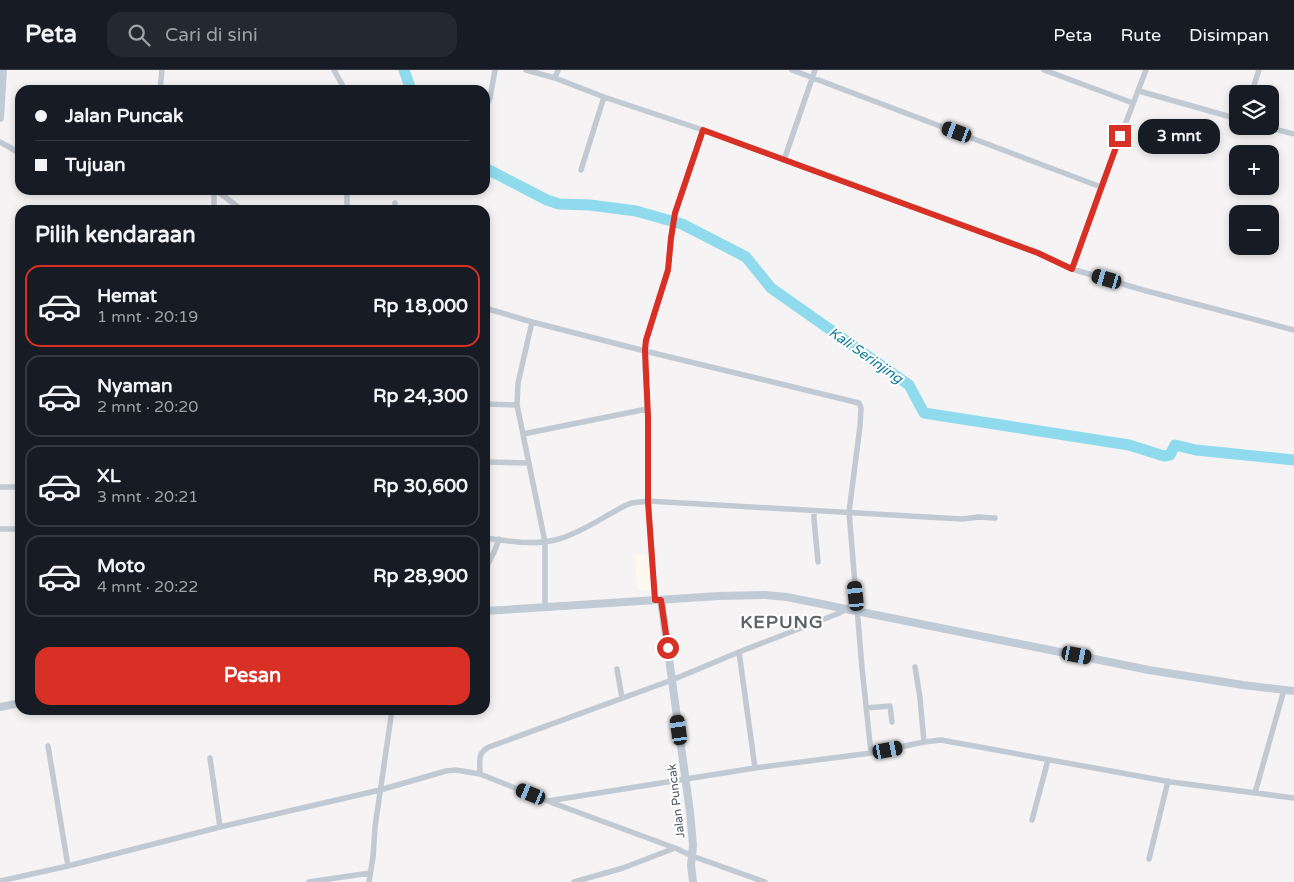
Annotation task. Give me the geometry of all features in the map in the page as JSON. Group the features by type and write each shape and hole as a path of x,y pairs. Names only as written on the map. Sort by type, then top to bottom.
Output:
{"main road":[{"path":"0,118 3,70"},
{"path":"490,611 719,596 764,595 787,597 1150,670 1294,691"},
{"name":"Jalan Puncak","path":"658,600 672,680 686,780 692,832 691,865 693,882"},
{"path":"0,707 15,704"}],"street":[{"path":"160,85 162,70"},
{"path":"334,70 342,85"},
{"path":"490,98 495,70"},
{"path":"526,70 555,78 604,97 703,130 1038,253 1072,269 1294,330"},
{"path":"555,78 558,70"},
{"path":"792,70 1101,187"},
{"path":"784,160 815,70"},
{"path":"1044,70 1133,103"},
{"path":"1072,269 1146,70"},
{"path":"1254,85 1259,70"},
{"path":"1139,91 1229,116"},
{"path":"581,170 604,97"},
{"path":"658,600 648,506 646,346 668,270 675,213 703,130"},
{"path":"1279,130 1294,134"},
{"path":"0,142 15,150"},
{"path":"222,195 235,205"},
{"path":"490,309 532,322 646,346 859,403 861,408 860,426 849,515 871,753"},
{"path":"532,322 518,383 517,405 545,542 545,607"},
{"path":"490,404 517,405"},
{"path":"523,434 647,409"},
{"path":"490,462 528,463"},
{"path":"0,486 15,487"},
{"path":"490,538 525,542 545,542 558,539 575,533 632,503 648,506 814,514 962,519 978,517 995,518"},
{"path":"814,514 818,562"},
{"path":"0,529 15,529"},
{"path":"490,560 499,539"},
{"path":"480,774 480,755 483,750 489,747 672,680 848,609"},
{"path":"739,652 755,768"},
{"path":"915,667 924,742"},
{"path":"617,669 622,698"},
{"path":"1256,793 1284,690"},
{"path":"866,708 890,706 892,722"},
{"path":"369,882 391,715"},
{"path":"548,801 755,768 871,753 941,740 1168,781 1294,798"},
{"path":"48,746 68,866"},
{"path":"210,758 220,828"},
{"path":"1032,820 1048,760"},
{"path":"0,881 68,866 456,770 480,774 692,856 765,882"},
{"path":"1149,859 1168,781"},
{"path":"574,882 623,868 675,848"},
{"path":"309,882 370,873"}],"shaded area":[{"path":"647,554 651,590 638,590 634,555"}],"waterway":[{"name":"Kali Serinjing","path":"404,70 409,85"},
{"name":"Kali Serinjing","path":"490,171 547,200 559,204 590,205 636,211 682,224 746,257 771,288 909,385 924,413 1129,445 1164,456 1170,455 1175,445 1196,450 1294,460"}],"district":[{"name":"KEPUNG","path":"782,622"}],"route":[{"path":"668,648 661,600 655,600 648,502 648,417 645,350 646,340 668,270 675,213 703,130 1038,253 1072,269 1120,136"}]}
